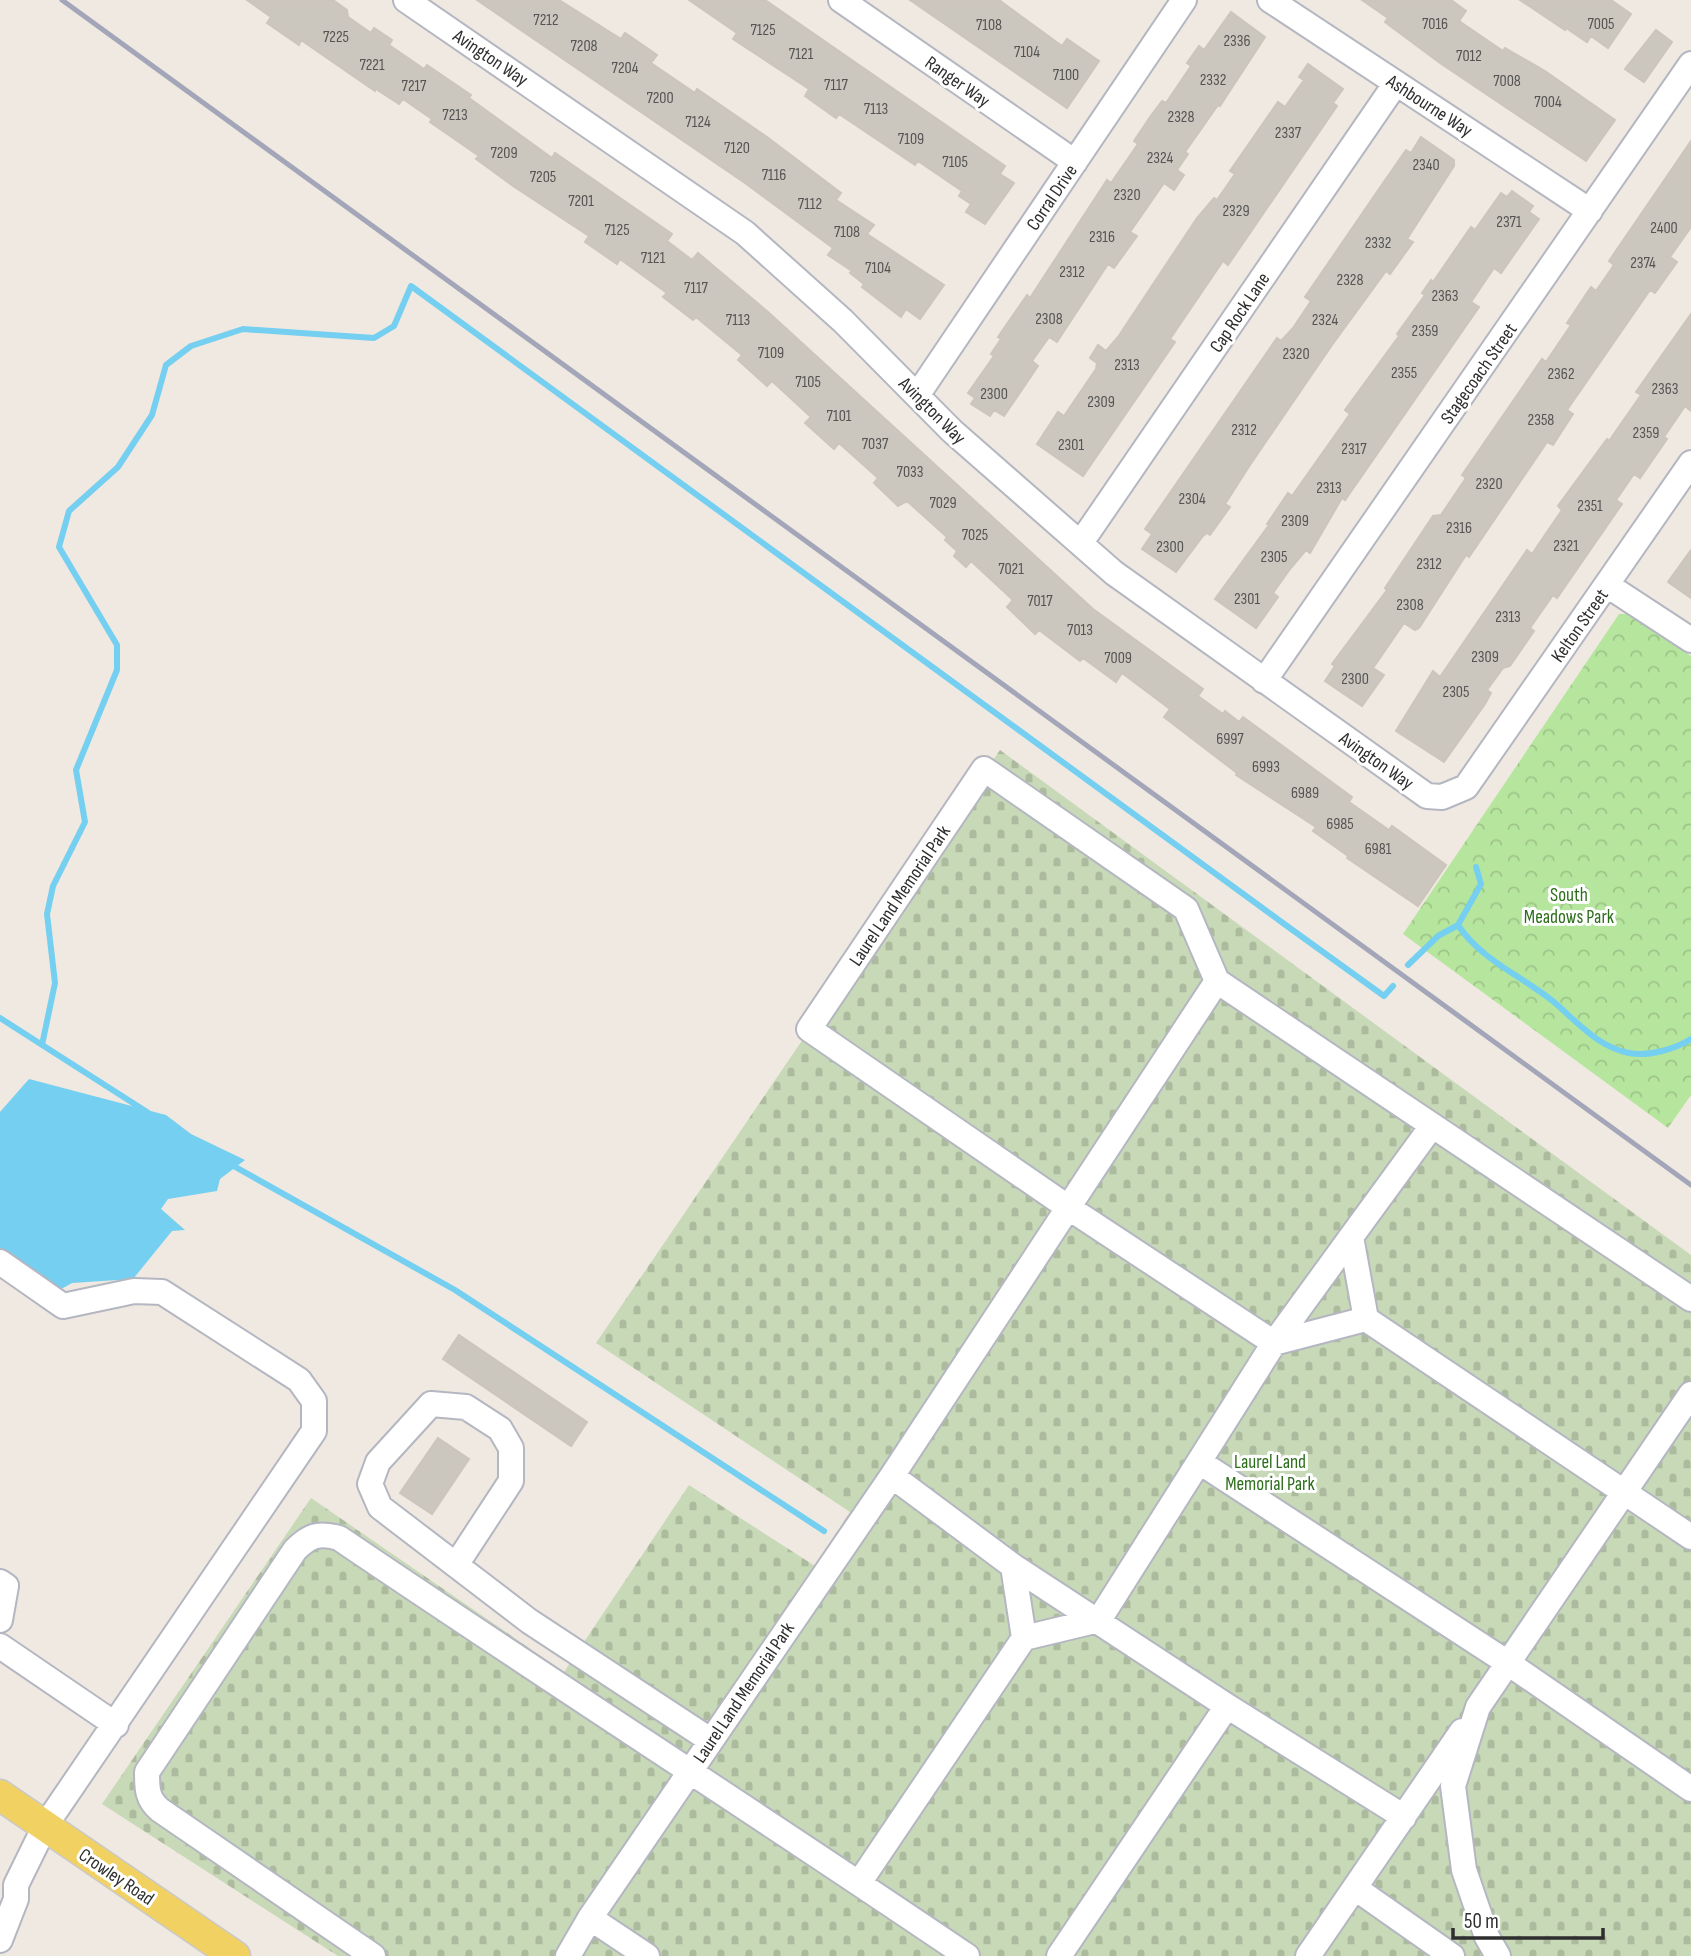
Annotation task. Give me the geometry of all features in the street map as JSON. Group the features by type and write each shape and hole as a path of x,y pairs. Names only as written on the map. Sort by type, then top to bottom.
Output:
{"main road":[{"name":"Crowley Road","path":"0,1795 235,1956"}],"street":[{"name":"Avington Way","path":"407,0 745,233 918,394 951,431 1082,541 1114,573 1427,796 1442,797 1466,787"},
{"name":"Ranger Way","path":"841,0 1075,162"},
{"name":"Corral Drive","path":"918,394 1184,0"},
{"name":"Ashbourne Way","path":"1270,0 1590,211"},
{"name":"Stagecoach Street","path":"1264,681 1691,64"},
{"name":"Cap Rock Lane","path":"1082,541 1396,83"},
{"name":"Kelton Street","path":"1466,787 1691,463"},
{"path":"1607,585 1691,640"},
{"name":"Laurel Land Memorial Park","path":"568,1956 590,1918 690,1769 892,1476 1069,1208 1217,981 1186,909 984,769 808,1029 1069,1208 1274,1342"},
{"path":"1217,981 1691,1299"},
{"path":"1024,1637 1099,1620 1201,1463 1274,1342 1432,1126"},
{"path":"1352,1237 1366,1319 1691,1538"},
{"path":"0,1262 63,1306 134,1291 162,1292 299,1380 314,1401 314,1431 116,1726 45,1826 16,1885 8,1894 0,1940"},
{"path":"1274,1342 1366,1319"},
{"path":"1308,1956 1691,1394"},
{"path":"456,1565 510,1481 512,1448 500,1429 466,1407 431,1404 378,1462 370,1484 380,1507 529,1621 710,1740"},
{"path":"1201,1463 1508,1663 1691,1788"},
{"path":"892,1476 1013,1566 1227,1706 1404,1817"},
{"path":"373,1956 149,1802 146,1786 147,1772 295,1550 309,1536 326,1534 339,1538 606,1719 690,1769"},
{"path":"859,1883 1024,1637 1013,1566"},
{"path":"0,1582 6,1586 0,1620"},
{"path":"0,1646 116,1726"},
{"path":"1059,1956 1227,1706"},
{"path":"1478,1707 1453,1786 1464,1870 1487,1937 1498,1956"},
{"name":"Laurel Land Memorial Park","path":"690,1769 859,1883 941,1949 967,1956"},
{"path":"1355,1888 1452,1956"},
{"path":"590,1918 647,1956"}],"green space":[{"name":"South Meadows Park","path":"1619,614 1629,614 1691,656 1691,1095 1668,1128 1403,934"},
{"name":"Laurel Land Memorial Park","path":"1000,750 1691,1255 1691,1956 338,1956 102,1804 311,1498 564,1672 689,1485 815,1566 850,1512 596,1343"}],"water":[{"path":"29,1079 166,1115 191,1134 245,1160 220,1179 217,1191 168,1199 161,1209 185,1230 172,1231 133,1279 72,1283 56,1292 0,1269 0,1112"}],"building":[{"path":"247,0 333,0 347,10 348,17 371,33 374,28 392,40 389,45 424,69 427,65 471,95 469,98 552,158 555,153 672,234 667,241 692,260 698,253 768,312 1093,609 1203,689 1198,696 1239,722 1243,717 1352,797 1349,802 1389,830 1392,826 1446,865 1418,906 1347,858 1348,856 1313,831 1316,827 1236,775 1237,773 1164,717 1170,709 1122,673 1116,682 1083,658 1080,661 1039,630 1035,634 1007,607 1013,600 971,561 966,567 954,556 957,551 945,540 947,537 907,501 898,506 874,483 878,478 839,443 834,449 805,423 811,417 772,381 767,386 738,360 742,355 696,317 693,320 663,297 667,293 620,259 617,264 585,242 589,236 476,159 479,156 430,122 432,119 403,99 399,104 376,89 375,91 301,40 299,45 267,23 271,17"},
{"path":"477,0 559,0 621,39 625,33 657,55 651,63 695,93 697,89 841,193 836,200 874,225 867,234 944,285 920,319 906,309 901,317 862,287 864,284 850,273 852,271 828,255 833,248 745,183"},
{"path":"689,0 765,0 1005,166 1000,174 1014,183 985,224 966,212 971,204 959,196 962,191 918,161 915,165 839,114 836,118 805,96 809,89 733,39 737,33"},
{"path":"910,0 999,0 1062,46 1067,39 1099,61 1067,108"},
{"path":"1362,0 1451,0 1466,11 1459,21 1503,51 1505,48 1545,71 1615,120 1586,161 1440,63 1385,22 1388,18"},
{"path":"1520,0 1611,0 1631,14 1608,48 1591,36 1587,42 1566,28 1565,30"},
{"path":"1231,12 1265,37 1220,106 1218,105 1185,152 1188,154 1177,170 1184,175 1174,190 1164,183 1130,232 1137,236 1114,268 1108,264 1057,342 1049,337 1032,361 1038,366 1004,416 994,410 990,416 971,404 975,398 968,393 994,356 991,354 1001,339 998,337 1027,295 1030,298 1107,180 1111,183 1138,144 1134,141 1162,101 1166,103 1191,66 1187,63 1199,46 1204,50"},
{"path":"1656,30 1672,42 1644,82 1625,69"},
{"path":"1308,64 1343,89 1333,103 1337,106 1228,265 1223,261 1170,339 1175,342 1083,476 1037,444 1058,412 1064,416 1096,369 1097,363 1090,358 1098,345 1106,351 1118,337 1197,218 1214,198 1217,200 1235,174 1230,171 1278,102 1285,107 1304,80 1299,77"},
{"path":"1421,137 1454,160 1454,166 1407,239 1413,242 1390,274 1386,271 1332,345 1250,465 1225,504 1230,507 1210,535 1207,533 1203,536 1176,572 1142,549 1152,534 1145,529 1277,338 1281,341 1293,328 1311,301 1305,297 1406,150 1411,153"},
{"path":"1691,141 1691,227 1670,257 1677,262 1655,293 1650,290 1567,410 1573,414 1553,445 1547,442 1469,557 1466,555 1419,628 1415,630 1404,623 1373,668 1384,675 1362,706 1325,681 1335,666 1332,664 1387,590 1385,588 1433,516 1441,515 1466,478 1462,475 1542,359 1546,362 1571,325 1567,323 1591,287 1596,291 1614,265 1609,261"},
{"path":"1512,191 1533,206 1529,212 1539,219 1501,273 1494,268 1471,302 1479,307 1345,500 1342,498 1310,553 1306,550 1273,593 1278,597 1256,628 1215,599 1269,525 1267,524 1288,493 1292,496 1350,414 1345,410 1399,336 1397,334 1425,295 1422,293 1431,280 1433,282 1471,227 1475,230 1501,193 1507,197"},
{"path":"1691,314 1691,411 1685,406 1664,437 1667,439 1640,478 1634,474 1616,500 1622,504 1557,598 1553,595 1530,628 1534,631 1510,666 1503,668 1487,690 1491,693 1485,704 1444,762 1396,731 1433,671 1440,677 1527,550 1532,554 1562,510 1558,506 1641,395 1636,392"},
{"path":"1691,550 1691,598 1668,582"},
{"path":"459,1335 587,1422 571,1446 443,1359"},
{"path":"438,1438 469,1459 432,1514 400,1493"}],"waterway":[{"path":"42,1045 55,983 47,914 53,886 85,822 76,770 117,670 117,645 59,547 69,511 118,467 152,415 166,365 191,346 243,329 374,338 394,326 411,286 1384,996 1393,986"},
{"path":"1408,965 1438,936 1458,925 1481,884 1476,867"},
{"path":"1458,925 1490,958 1542,993 1588,1033 1607,1045 1629,1053 1644,1054 1669,1049 1691,1039"},
{"path":"0,1018 147,1112"},
{"path":"230,1164 455,1290 824,1531"}],"railway":[{"path":"62,0 1691,1185"}]}
